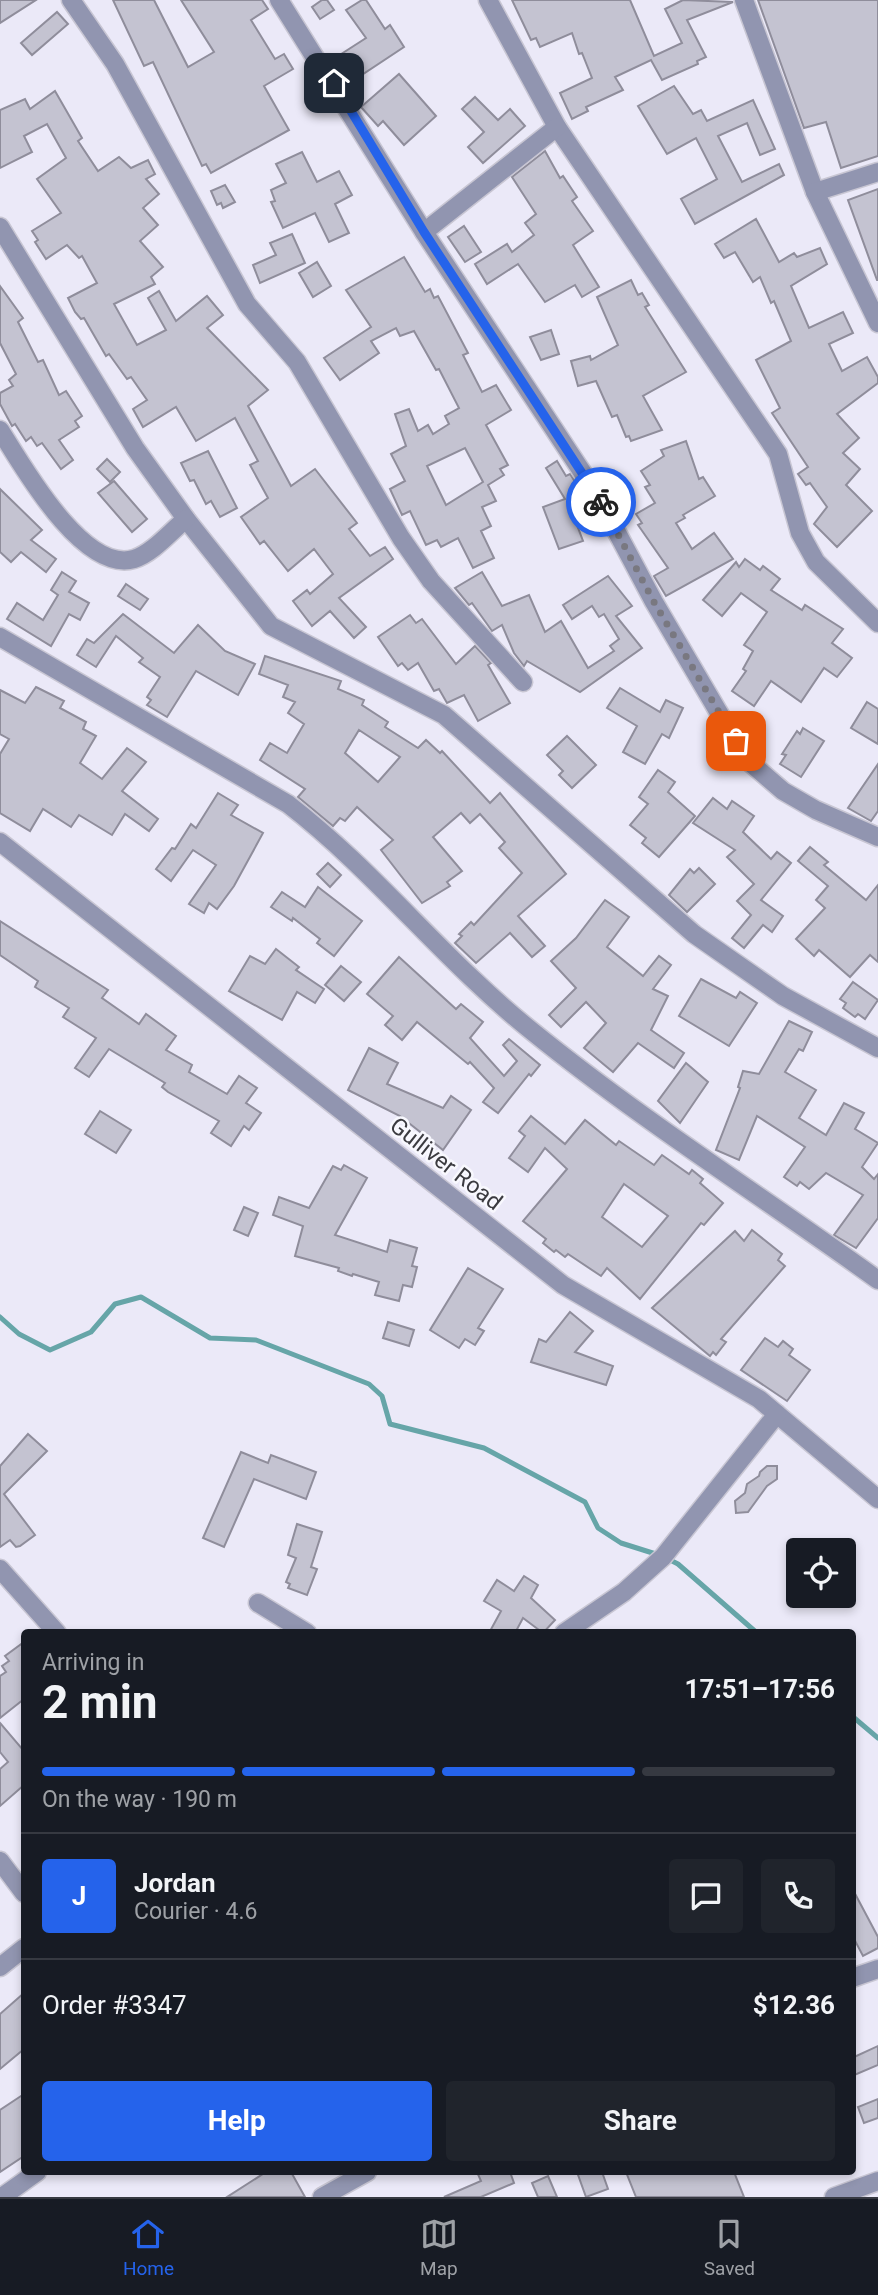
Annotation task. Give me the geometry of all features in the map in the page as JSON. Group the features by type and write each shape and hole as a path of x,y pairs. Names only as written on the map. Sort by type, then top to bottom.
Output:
{"street":[{"path":"71,0 115,64 247,304 297,362 401,538 431,581 523,682"},
{"path":"279,0 424,232 596,493 654,602 746,758 783,790 805,804 878,836"},
{"path":"488,0 557,127 767,436 785,474 789,502 800,533 816,562 878,623"},
{"path":"744,0 815,192 878,323"},
{"path":"424,232 557,127"},
{"path":"815,192 878,172"},
{"path":"0,227 135,448 186,519 271,626 444,715 694,934 783,996 878,1048"},
{"path":"0,430 40,494 67,526 113,558 134,559 186,519"},
{"path":"0,637 288,804 330,838 405,915 532,1031 660,1127 878,1280"},
{"name":"Gulliver Road","path":"0,842 563,1285 730,1380 777,1414 878,1499"},
{"path":"570,1629 624,1592 663,1556 777,1414"},
{"path":"0,1569 53,1629"},
{"path":"258,1603 300,1629"},
{"path":"2,1866 21,1889"},
{"path":"0,1967 21,1950"},
{"path":"856,1977 878,1969"},
{"path":"2,2197 33,2175"},
{"path":"322,2197 362,2175"},
{"path":"834,2197 878,2181"}],"building":[{"path":"0,0 36,0 0,23"},
{"path":"113,0 154,0 188,67 214,52 181,0 262,0 268,9 251,20 275,59 284,54 293,69 264,86 289,130 211,173 206,164 202,166 153,62 144,66"},
{"path":"322,0 327,0 334,10 320,19 312,7"},
{"path":"366,0 385,29 390,25 404,47 351,82 335,58 366,38 346,10"},
{"path":"512,0 630,0 654,56 682,43 665,9 683,0 733,2 687,20 706,57 697,61 698,64 662,80 651,60 615,77 623,90 586,107 588,111 572,119 560,93 592,78 582,53 579,54 572,33 540,47 536,38 531,40"},
{"path":"758,0 878,0 878,156 841,168 826,122 804,128"},
{"path":"57,12 68,24 32,55 21,43"},
{"path":"399,74 436,116 404,145 383,121 378,126 361,107"},
{"path":"674,86 693,114 701,110 707,121 753,100 775,149 760,155 747,123 718,136 742,182 779,164 784,175 695,224 681,199 717,179 696,138 667,154 638,106"},
{"path":"55,91 82,138 78,141 98,171 119,157 131,168 148,160 155,174 146,179 159,194 143,208 158,225 140,241 163,267 151,277 155,284 114,304 137,345 166,330 148,298 159,291 176,321 207,296 223,315 207,328 268,390 248,406 291,486 315,469 357,523 349,529 370,556 385,547 393,559 339,598 366,627 354,638 330,611 312,626 293,601 307,590 310,594 333,574 314,549 288,571 264,541 260,544 241,517 268,498 250,465 258,461 235,418 196,441 176,407 143,427 133,409 147,400 131,377 127,379 109,354 106,356 84,318 81,319 75,312 68,298 97,283 82,256 79,258 67,245 46,259 35,242 38,240 32,231 61,213 37,179 66,158 47,124 24,136 32,152 0,168 0,110 25,99 30,109"},
{"path":"475,97 498,120 510,109 525,126 483,163 468,147 484,132 462,109"},
{"path":"545,151 560,178 563,176 577,197 572,201 593,231 573,245 599,287 582,297 575,285 545,302 518,264 487,284 475,264 507,244 512,252 534,235 525,223 536,214 512,177"},
{"path":"302,152 317,182 339,171 352,195 335,204 349,233 329,242 315,213 283,228 271,202 275,201 271,190 286,183 276,164"},
{"path":"225,185 235,202 223,208 221,203 217,205 211,191"},
{"path":"878,189 878,280 877,280 848,200"},
{"path":"756,219 779,262 794,253 797,257 820,248 827,264 791,286 809,328 843,312 853,333 829,344 842,371 867,357 878,377 878,383 837,414 859,438 843,453 860,469 846,485 872,511 837,547 814,524 827,507 810,483 806,485 798,474 808,467 772,413 780,408 756,360 791,341 774,301 771,303 760,277 753,282 735,252 724,258 715,244"},
{"path":"464,226 481,252 465,262 448,237"},
{"path":"292,234 305,263 260,283 253,265 276,255 270,243"},
{"path":"404,257 425,292 430,289 434,298 438,296 468,353 463,355 482,392 496,385 511,410 486,425 508,465 500,469 504,475 488,485 496,501 482,507 491,526 481,531 494,558 473,568 458,538 441,547 437,540 426,545 410,511 402,515 390,489 405,481 391,454 406,446 395,414 409,409 418,431 428,425 433,434 449,424 445,416 459,408 439,369 436,370 414,331 400,336 396,328 371,341 379,353 340,380 324,358 371,327 346,290","holes":["465,448 483,482 446,505 427,466"]},
{"path":"317,262 331,286 313,297 299,273"},
{"path":"631,280 638,295 642,293 649,305 645,307 686,372 643,396 662,430 631,441 629,436 626,437 617,415 612,417 596,381 578,386 571,361 590,356 591,360 618,345 597,297"},
{"path":"0,286 23,318 18,322 38,362 43,360 59,395 66,391 82,416 75,421 79,427 59,440 73,460 61,469 42,443 37,446 31,437 26,441 15,424 12,426 0,404 0,393 13,386 9,380 16,374 0,343"},
{"path":"551,330 559,354 541,360 530,337"},
{"path":"686,441 699,479 703,477 715,496 683,515 685,518 676,523 692,549 714,533 733,559 666,596 654,576 668,568 638,525 642,523 636,514 655,503 645,487 650,485 641,471 664,456 661,450"},
{"path":"208,451 237,508 220,517 211,501 206,504 194,480 190,481 181,463"},
{"path":"107,459 120,472 110,482 97,469"},
{"path":"557,461 566,476 570,474 577,485 573,487 579,497 574,500 578,510 572,512 583,541 559,549 543,507 565,499 546,468"},
{"path":"114,481 147,519 132,532 98,493"},
{"path":"0,489 42,530 31,540 56,559 46,572 21,552 11,562 0,552"},
{"path":"745,559 760,570 763,566 780,579 771,590 802,610 805,605 843,629 832,643 852,658 837,677 824,668 801,702 771,681 754,706 732,691 746,671 743,669 753,651 744,645 767,612 741,593 722,616 703,600 736,562 739,567"},
{"path":"62,572 76,581 69,592 89,603 80,620 69,614 51,646 7,619 17,603 43,620 58,595 51,590"},
{"path":"482,572 502,606 529,595 545,632 561,621 588,668 614,651 610,646 619,639 604,614 599,617 592,606 572,619 563,605 608,576 632,606 616,616 642,648 580,692 527,661 524,666 514,653 502,625 492,631 472,603 469,605 455,588"},
{"path":"126,584 148,599 140,610 118,596"},
{"path":"123,614 174,653 198,625 225,651 255,664 238,695 196,671 167,717 147,705 151,700 147,697 160,677 139,662 143,658 116,636 96,667 77,655 87,639 94,643"},
{"path":"410,615 416,623 422,619 456,664 475,646 491,663 488,665 510,703 478,721 464,695 447,703 439,689 434,691 418,663 408,670 402,663 398,666 378,637"},
{"path":"265,656 341,681 338,689 364,700 362,705 388,722 385,727 418,748 426,740 440,753 442,751 490,803 500,793 566,874 518,916 545,946 532,957 510,933 476,963 455,943 462,936 459,934 471,922 474,925 522,873 499,848 505,842 480,814 470,823 461,813 433,837 462,871 447,882 450,886 422,903 381,850 393,840 357,807 345,821 340,818 333,826 298,797 305,789 260,760 270,743 287,753 304,724 288,713 295,702 283,697 288,685 259,674","holes":["359,730 400,757 378,782 345,753"]},
{"path":"36,687 64,701 60,708 86,722 83,729 96,736 80,763 102,779 127,748 146,762 122,791 158,819 149,831 125,814 112,835 79,815 71,827 43,809 30,831 0,813 0,754 9,739 0,734 0,690 25,703"},
{"path":"620,688 660,712 666,700 683,708 669,738 662,734 645,764 623,752 637,726 607,708"},
{"path":"867,702 878,709 878,744 851,728"},
{"path":"803,728 824,741 801,777 780,764 786,755 782,754 797,731 800,734"},
{"path":"567,736 596,765 572,788 559,775 563,771 547,755"},
{"path":"878,764 878,811 871,821 848,808"},
{"path":"658,770 675,782 668,792 695,816 659,857 642,843 646,838 630,825 648,804 639,797"},
{"path":"218,793 238,805 231,815 263,833 234,886 217,909 209,903 204,913 189,904 216,865 193,850 171,881 156,869 172,848 175,849 191,824 196,828"},
{"path":"713,798 727,809 732,801 754,816 743,832 771,859 777,852 791,863 761,900 783,916 772,932 763,925 744,948 732,938 751,915 737,901 754,884 727,857 735,850 693,823"},
{"path":"810,847 828,862 824,865 866,900 878,885 878,962 870,955 850,977 819,950 814,956 796,939 825,908 816,900 828,886 798,861"},
{"path":"328,863 341,875 330,887 317,874"},
{"path":"699,868 715,884 687,912 669,895 690,869 694,873"},
{"path":"318,887 362,921 334,956 317,943 320,939 293,918 292,921 271,907 282,892 305,907"},
{"path":"605,900 629,917 607,947 643,976 659,956 671,965 653,989 668,996 651,1030 684,1053 674,1068 638,1043 613,1072 584,1048 606,1023 586,1002 561,1027 549,1015 576,988 551,961 576,938"},
{"path":"0,921 108,990 102,998 139,1024 146,1014 176,1036 166,1050 192,1065 189,1072 227,1094 239,1076 257,1088 246,1103 261,1113 249,1130 244,1126 231,1146 211,1133 219,1121 168,1092 162,1087 165,1083 109,1049 89,1077 75,1068 96,1038 63,1017 69,1008 35,987 38,981 0,955"},
{"path":"276,949 299,967 296,970 324,989 315,1003 297,992 282,1020 229,991 250,956 265,964"},
{"path":"399,957 456,1009 461,1004 483,1022 470,1038 504,1076 517,1061 503,1045 509,1039 540,1065 531,1076 529,1074 498,1113 483,1102 494,1088 470,1062 468,1064 417,1022 402,1040 385,1025 393,1016 367,994"},
{"path":"341,966 361,982 344,1001 325,985"},
{"path":"701,979 736,998 740,992 757,1003 729,1046 679,1016"},
{"path":"853,982 878,1000 865,1019 858,1014 855,1017 843,1008 846,1003 840,999"},
{"path":"789,1021 812,1032 803,1051 799,1049 785,1072 816,1090 799,1118 826,1135 844,1103 864,1113 855,1129 878,1143 862,1167 874,1179 878,1174 878,1218 856,1248 834,1235 863,1195 826,1173 809,1189 800,1182 797,1186 784,1177 805,1147 757,1116 739,1160 716,1150 740,1088 738,1087 743,1071 759,1074"},
{"path":"369,1048 398,1063 387,1084 443,1108 451,1096 471,1110 443,1150 400,1116 348,1090"},
{"path":"686,1063 708,1082 680,1123 658,1101"},
{"path":"100,1111 131,1130 116,1153 85,1134"},
{"path":"531,1116 565,1144 585,1120 616,1145 619,1141 654,1165 662,1155 689,1174 692,1170 703,1179 700,1183 723,1203 704,1225 701,1223 640,1299 607,1268 601,1276 568,1254 565,1257 556,1250 554,1252 543,1243 546,1239 523,1221 567,1169 545,1148 528,1172 509,1158 525,1136 519,1131","holes":["624,1184 668,1216 642,1247 602,1217"]},
{"path":"344,1165 367,1178 335,1235 387,1252 390,1240 417,1248 412,1266 417,1267 412,1287 403,1285 399,1301 375,1295 379,1282 353,1274 352,1276 338,1271 339,1268 295,1256 303,1226 273,1215 279,1197 309,1208 333,1166 341,1170"},
{"path":"244,1207 258,1213 248,1236 234,1230"},
{"path":"752,1230 782,1254 778,1260 785,1266 721,1339 726,1342 716,1355 713,1352 710,1356 652,1308 735,1231 744,1241"},
{"path":"468,1268 503,1289 478,1328 484,1331 475,1345 465,1339 459,1348 430,1330"},
{"path":"570,1312 593,1331 575,1352 613,1366 606,1385 531,1362 539,1339 546,1342"},
{"path":"388,1322 414,1330 409,1346 383,1338"},
{"path":"765,1338 778,1347 783,1341 793,1349 789,1355 810,1370 787,1401 741,1370"},
{"path":"28,1434 47,1451 4,1494 35,1535 20,1546 16,1547 10,1540 0,1547 0,1466"},
{"path":"241,1452 268,1463 271,1455 316,1472 306,1499 254,1479 224,1547 203,1538"},
{"path":"767,1466 777,1466 777,1479 767,1486 748,1512 736,1513 735,1501 745,1493 747,1484"},
{"path":"297,1524 322,1532 311,1567 317,1569 307,1595 288,1588 290,1584 286,1582 296,1558 288,1555"},
{"path":"524,1576 538,1585 531,1598 555,1620 547,1629 538,1629 523,1618 517,1629 491,1629 501,1611 484,1601 497,1580 514,1591"},
{"path":"21,1644 21,1701 0,1718 0,1676 6,1672 2,1666 9,1661 5,1656"},
{"path":"0,1723 21,1748 21,1788 0,1806 0,1769 8,1762 0,1752"},
{"path":"856,1896 878,1937 878,1948 863,1956 856,1943"},
{"path":"21,1996 21,2052 0,2069 0,2014"},
{"path":"878,2046 878,2065 856,2074 856,2056"},
{"path":"21,2096 21,2158 0,2172 0,2110"},
{"path":"878,2099 878,2118 864,2123 858,2107"},
{"path":"261,2175 293,2175 305,2197 227,2197"},
{"path":"478,2175 511,2175 514,2183 481,2197 444,2197 481,2181"},
{"path":"578,2175 603,2175 608,2189 586,2197"},
{"path":"627,2175 735,2175 744,2197 636,2197"},
{"path":"548,2176 557,2197 538,2197 532,2183"}],"waterway":[{"path":"0,1317 19,1334 50,1350 91,1332 115,1304 141,1297 210,1338 256,1340 369,1384 382,1396 390,1424 484,1448 585,1502 598,1528 621,1543 659,1555"},
{"path":"668,1559 678,1564 752,1629"},
{"path":"856,1719 878,1738"}],"way so far":[{"path":"601,502 654,602 736,741"}],"route":[{"path":"334,83 424,232 601,502"}]}
